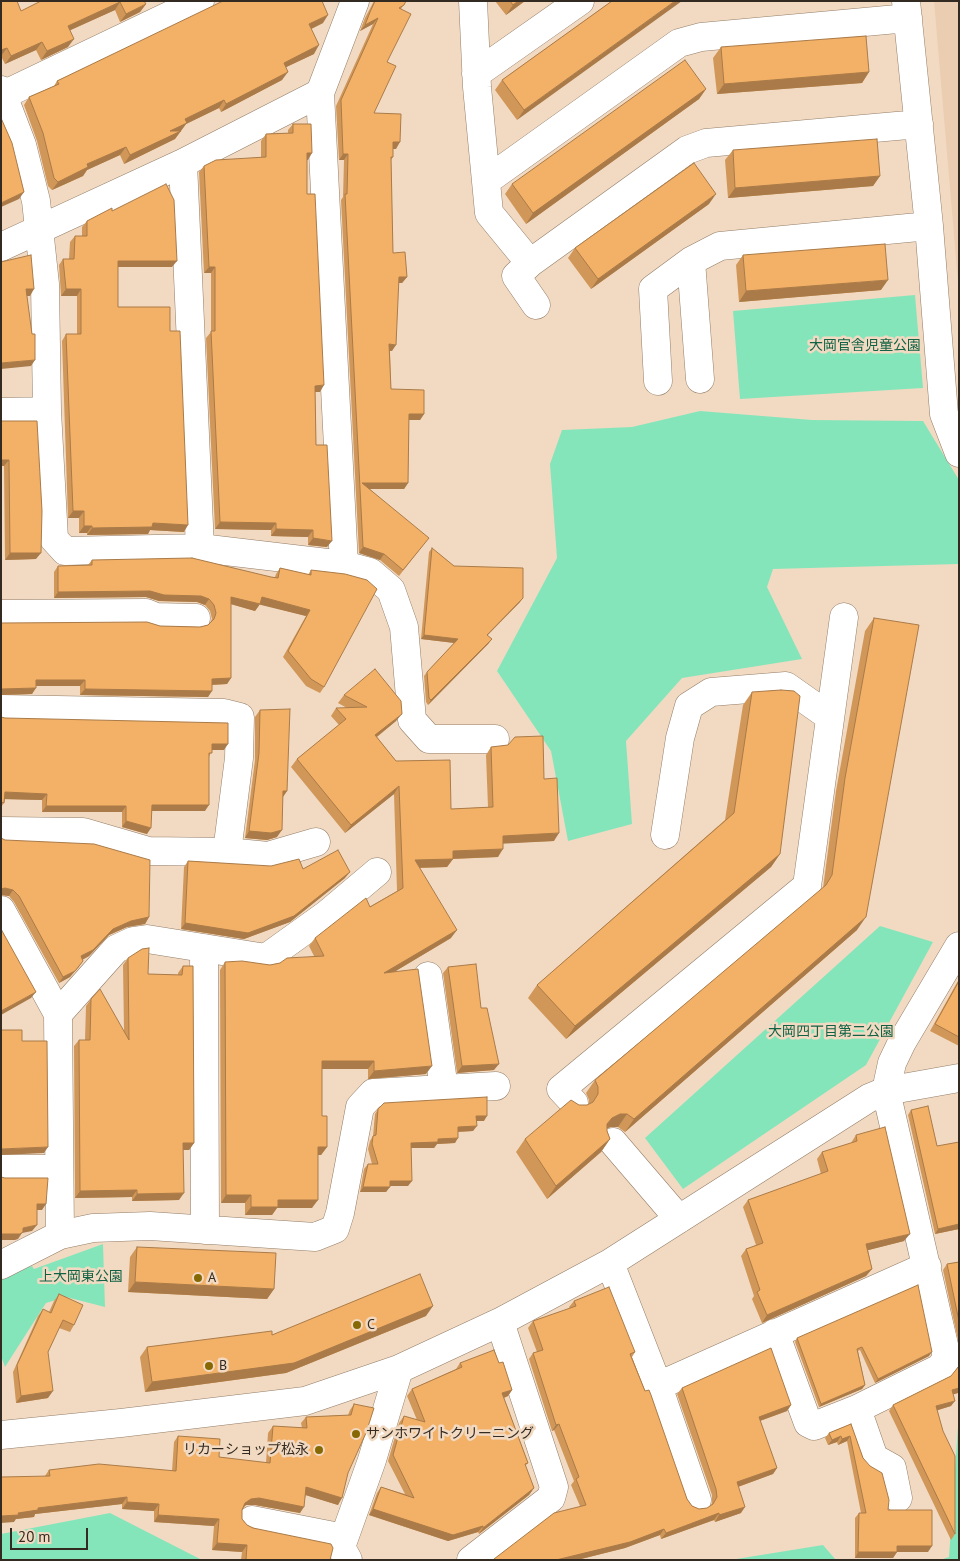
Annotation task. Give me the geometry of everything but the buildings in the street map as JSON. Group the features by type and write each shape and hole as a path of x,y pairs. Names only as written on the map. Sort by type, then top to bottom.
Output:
{"street":[{"path":"200,1 2,94 24,154 36,201 45,284 47,411 54,540 65,551 200,548 344,565 370,572 391,590 404,627 412,720 429,739 495,739"},
{"path":"344,565 320,92 355,1"},
{"path":"473,1 476,74 489,213 530,263"},
{"path":"476,74 580,1"},
{"path":"486,181 679,42 701,37 907,10 929,226 944,414 959,453"},
{"path":"1,247 184,163 320,92"},
{"path":"536,305 516,276 530,263 687,150 706,143 919,124"},
{"path":"184,163 200,548"},
{"path":"658,381 654,289 691,262 720,246 929,226"},
{"path":"691,262 700,379"},
{"path":"1,412 47,411"},
{"path":"1,614 146,613 156,617 196,618"},
{"path":"574,1103 561,1089 807,886 844,617"},
{"path":"665,835 680,738 689,706 711,692 786,686 830,717"},
{"path":"1,709 224,713 240,717 238,766 227,852"},
{"path":"1,832 83,832 148,851 227,852 268,856 316,842"},
{"path":"58,1014 116,949 133,941 147,938 266,958 326,915 377,872"},
{"path":"5,917 58,1014 60,1235"},
{"path":"775,1333 808,1423 814,1426 857,1409 940,1368 947,1358 886,1091 892,1063 902,1042 959,946"},
{"path":"204,948 205,1230"},
{"path":"428,976 444,1089"},
{"path":"1,1435 304,1401 399,1369 500,1322 610,1263 869,1098 886,1091 959,1078"},
{"path":"1,1265 60,1235 93,1228 150,1226 316,1237 334,1229 340,1213 360,1107 373,1093 496,1086"},
{"path":"612,1142 678,1219"},
{"path":"1,1168 58,1169"},
{"path":"610,1263 658,1386 697,1500"},
{"path":"658,1386 927,1266"},
{"path":"471,1560 551,1498 554,1487 500,1322"},
{"path":"252,1520 346,1549 399,1369"},
{"path":"857,1409 874,1458 892,1468 898,1498"}],"shaded area":[{"path":"934,1 959,1 959,294"}],"green space":[{"name":"大岡官舎児童公園","path":"915,295 923,388 740,399 733,311"},
{"path":"700,411 812,420 923,421 959,480 959,564 773,569 767,587 802,659 682,678 626,741 632,824 568,841 551,751 497,671 557,558 550,464 562,430 632,427"},
{"name":"大岡四丁目第二公園","path":"880,926 933,942 866,1065 683,1189 645,1138"},
{"name":"上大岡東公園","path":"103,1244 105,1307 66,1297 46,1303 5,1367 1,1356 1,1275 32,1266 34,1269"},
{"path":"959,1412 959,1560 940,1560 949,1557"},
{"path":"110,1513 202,1560 1,1560 1,1534"},
{"path":"823,1545 836,1560 730,1560"}],"place":[{"name":"A","path":"198,1278"},
{"name":"C","path":"357,1325"},
{"name":"B","path":"209,1366"},
{"name":"サンホワイトクリーニング","path":"356,1434"},
{"name":"リカーショップ松永","path":"319,1450"}]}
